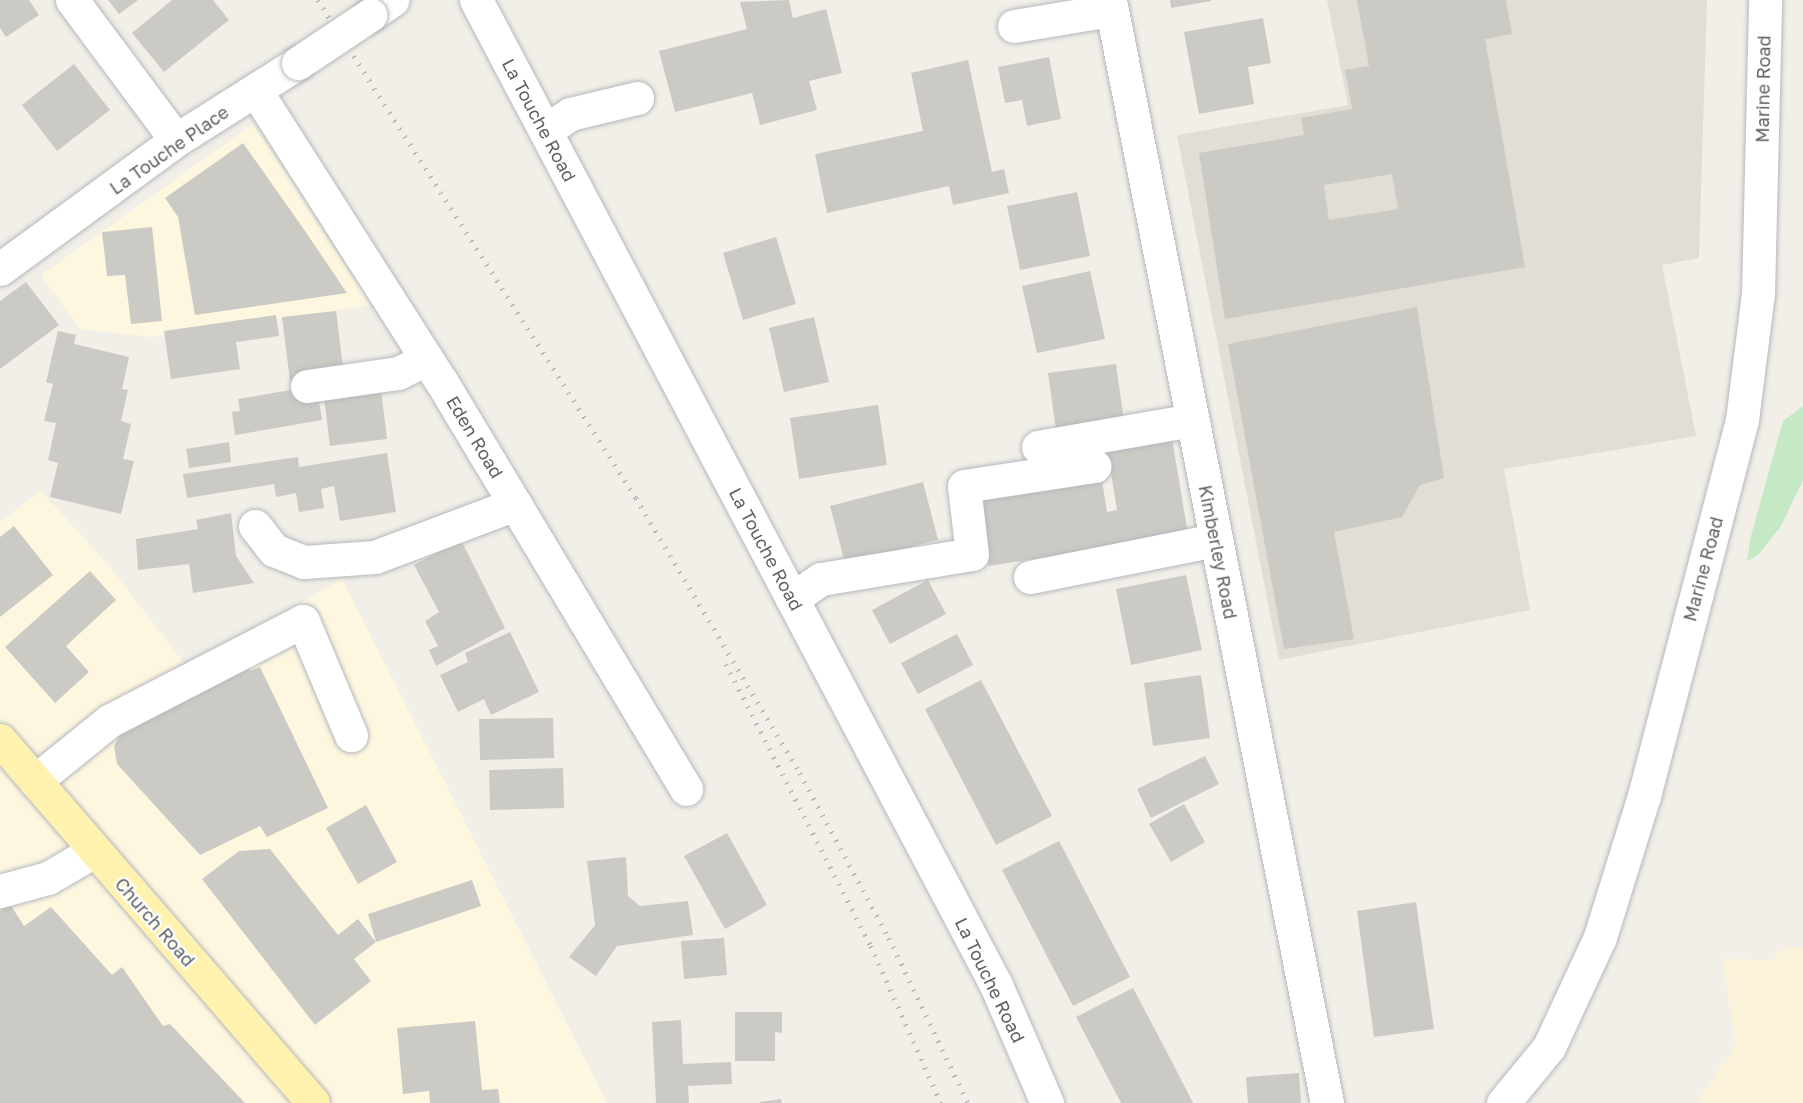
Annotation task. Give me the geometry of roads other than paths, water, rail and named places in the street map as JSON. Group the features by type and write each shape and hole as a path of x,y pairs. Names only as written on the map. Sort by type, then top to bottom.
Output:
{"main road":[{"name":"Church Road","path":"0,740 313,1103"}],"street":[{"path":"72,0 176,140"},
{"name":"La Touche Road","path":"476,0 996,985 1047,1103"},
{"name":"Marine Road","path":"1503,1103 1548,1047 1600,937 1644,796 1742,420 1758,294 1765,0"},
{"path":"1014,26 1110,5"},
{"name":"Kimberley Road","path":"1110,5 1327,1103"},
{"name":"La Touche Place","path":"0,269 176,140 256,91 381,7"},
{"name":"Eden Road","path":"256,91 427,359 686,789"},
{"path":"545,131 570,114 638,98"},
{"path":"307,386 398,373 427,359"},
{"path":"1038,447 1192,420"},
{"path":"792,599 821,579 972,554 964,486 1094,466"},
{"path":"255,526 274,550 304,562 375,557 515,504"},
{"path":"1030,578 1216,540"},
{"path":"34,781 109,721 303,621 351,735"},
{"path":"0,891 48,878 94,851"}],"railway":[{"path":"318,0 636,498 800,773 889,938 968,1103"},
{"path":"726,664 871,946 941,1103"}]}
